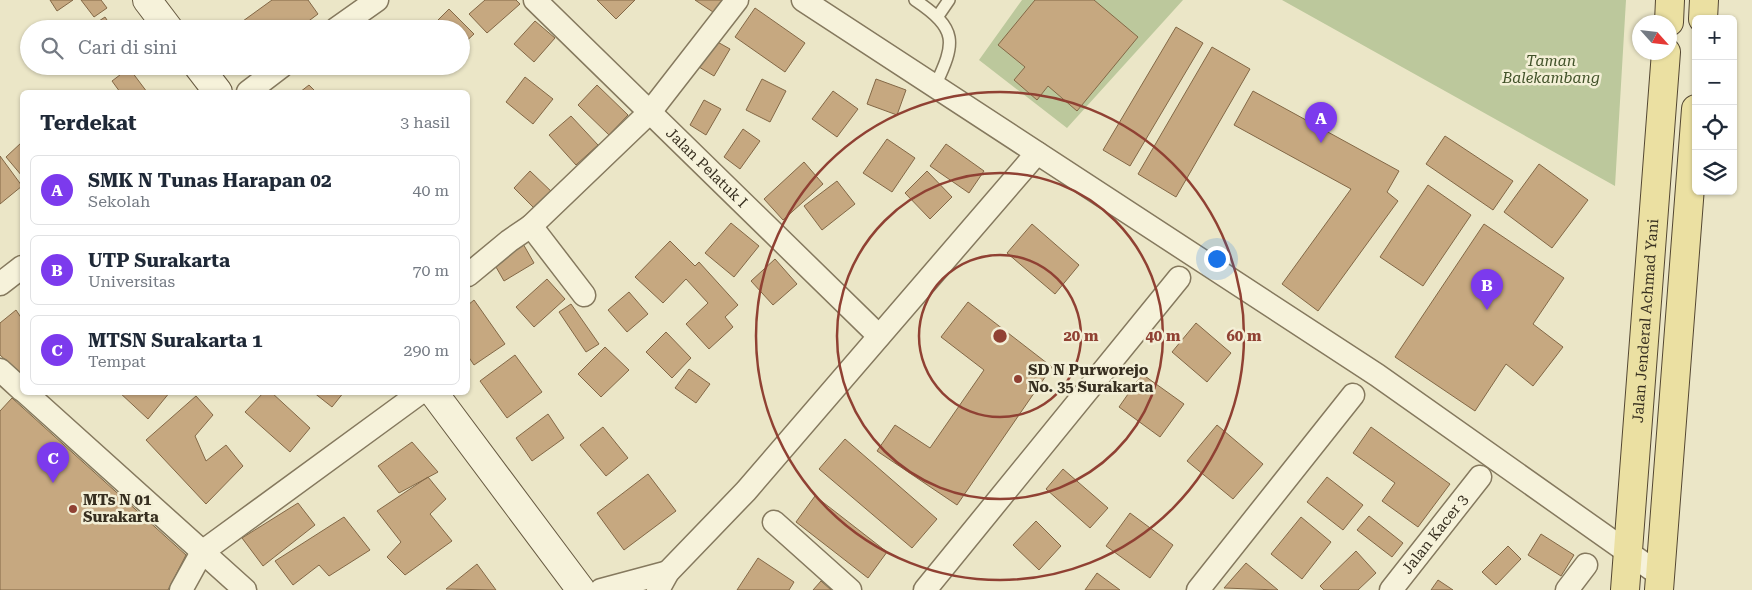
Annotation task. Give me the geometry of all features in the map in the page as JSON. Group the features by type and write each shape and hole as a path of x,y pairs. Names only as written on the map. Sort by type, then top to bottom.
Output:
{"main road":[{"path":"147,0 162,20"},
{"path":"1669,15 1670,0"},
{"path":"1703,15 1704,0"},
{"name":"Jalan Jenderal Achmad Yani","path":"1625,590 1665,60"},
{"path":"205,75 216,90"},
{"path":"1660,583 1693,150"},
{"path":"435,395 581,590"}],"street":[{"path":"349,20 377,0"},
{"name":"Jalan Pelatuk I","path":"535,0 879,336"},
{"path":"470,273 509,241 531,226 650,112 737,0"},
{"path":"802,0 1376,375 1628,553 1660,583"},
{"path":"251,90 270,75"},
{"path":"601,590 663,581 746,491 1037,153"},
{"path":"531,226 584,295"},
{"path":"0,284 20,269"},
{"path":"925,590 1180,278"},
{"path":"0,370 20,388"},
{"path":"28,395 245,590"},
{"path":"181,590 202,552 417,395"},
{"path":"1198,590 1354,395"},
{"name":"Jalan Kacer 3","path":"1391,590 1480,477"},
{"path":"774,522 850,590"},
{"path":"1567,590 1586,565"}],"lane":[{"path":"915,0 938,16 950,39 949,56 935,86"},
{"path":"938,16 949,0"}],"green space":[{"path":"1022,0 1183,0 1067,128 979,60"},
{"name":"Taman Balekambang","path":"1282,0 1626,0 1615,186"}],"building":[{"path":"50,0 73,0 57,11"},
{"path":"81,0 101,0 107,8 94,17"},
{"path":"272,0 308,0 318,14 310,20 244,20"},
{"path":"485,0 516,0 520,4 487,33 469,14"},
{"path":"597,0 635,0 616,19"},
{"path":"695,0 725,0 716,14"},
{"path":"1035,0 1094,0 1138,37 1077,111 1048,86 1037,100 1014,80 1025,67 998,45"},
{"path":"755,8 805,43 785,72 735,37"},
{"path":"449,9 460,20 438,20"},
{"path":"535,21 555,38 534,62 514,44"},
{"path":"1176,27 1203,43 1130,166 1103,150"},
{"path":"714,40 730,49 714,76 699,67"},
{"path":"1212,47 1250,69 1176,197 1138,174"},
{"path":"120,75 134,75 146,90 119,90 112,81"},
{"path":"525,77 553,99 533,124 506,102"},
{"path":"762,79 786,91 770,122 746,110"},
{"path":"876,79 906,90 897,115 867,104"},
{"path":"309,85 314,90 303,90"},
{"path":"597,85 628,115 609,135 578,105"},
{"path":"833,91 858,109 837,137 812,119"},
{"path":"1253,91 1399,171 1387,192 1398,201 1318,311 1282,284 1351,189 1234,125"},
{"path":"704,100 721,109 706,135 690,125"},
{"path":"571,116 598,145 576,165 549,135"},
{"path":"743,129 760,141 740,169 724,157"},
{"path":"1445,136 1513,181 1493,210 1426,164"},
{"path":"887,139 915,158 892,192 863,173"},
{"path":"20,144 20,174 6,157"},
{"path":"946,144 984,171 969,193 930,166"},
{"path":"0,156 20,183 20,188 0,204"},
{"path":"804,162 823,184 783,220 764,199"},
{"path":"1539,164 1588,200 1552,248 1504,212"},
{"path":"530,171 554,194 537,211 514,188"},
{"path":"927,171 952,197 930,219 905,193"},
{"path":"837,181 855,204 822,230 804,206"},
{"path":"1428,185 1471,215 1423,286 1380,257"},
{"path":"731,223 759,246 734,277 705,253"},
{"path":"1032,224 1079,265 1055,294 1007,253"},
{"path":"1484,224 1564,278 1533,324 1563,347 1533,386 1506,364 1475,411 1395,357"},
{"path":"670,241 695,266 699,262 738,305 725,317 733,327 709,349 686,324 708,303 686,279 663,303 635,277"},
{"path":"522,242 534,263 504,281 492,260"},
{"path":"775,259 797,284 773,305 751,281"},
{"path":"547,279 565,299 534,327 516,307"},
{"path":"629,292 648,314 627,332 608,310"},
{"path":"474,300 505,344 474,365 470,359 470,303"},
{"path":"968,302 1052,367 957,505 877,451 895,425 930,448 984,370 941,337"},
{"path":"571,304 599,344 586,352 559,312"},
{"path":"16,310 20,316 20,373 0,355 0,323"},
{"path":"1196,323 1231,353 1207,382 1172,352"},
{"path":"666,332 691,358 672,378 646,352"},
{"path":"605,347 629,370 601,397 578,374"},
{"path":"515,355 542,392 507,418 480,381"},
{"path":"689,369 710,384 696,403 675,388"},
{"path":"1142,374 1184,404 1160,437 1119,407"},
{"path":"122,395 168,395 148,419"},
{"path":"261,395 274,395 310,428 290,452 245,412"},
{"path":"317,395 342,395 332,407"},
{"path":"196,396 213,415 195,436 206,461 226,445 243,466 206,504 146,440"},
{"path":"12,398 186,555 168,590 0,590 0,411"},
{"path":"548,414 564,438 532,461 516,438"},
{"path":"1217,425 1263,464 1233,499 1187,461"},
{"path":"603,427 628,458 606,476 580,445"},
{"path":"1371,427 1450,484 1418,527 1382,501 1395,483 1353,453"},
{"path":"845,439 937,519 912,548 819,469"},
{"path":"412,442 438,472 399,493 378,466"},
{"path":"1063,469 1108,508 1090,528 1046,489"},
{"path":"648,474 676,511 624,550 597,513"},
{"path":"428,477 446,499 430,514 452,541 405,575 387,557 401,542 377,511"},
{"path":"1327,477 1363,505 1343,530 1307,502"},
{"path":"815,496 887,552 868,578 796,522"},
{"path":"298,503 315,525 263,566 242,538"},
{"path":"1130,513 1173,545 1150,578 1106,546"},
{"path":"1369,516 1403,543 1392,557 1357,530"},
{"path":"344,517 370,550 329,576 319,565 293,585 275,561"},
{"path":"1301,517 1331,542 1302,579 1271,554"},
{"path":"1036,521 1061,546 1039,570 1013,545"},
{"path":"1541,534 1574,555 1561,576 1528,555"},
{"path":"1508,546 1521,559 1496,585 1482,572"},
{"path":"1356,551 1376,573 1358,590 1324,590 1320,586"},
{"path":"758,558 794,582 789,590 737,590"},
{"path":"1246,563 1278,590 1224,588"},
{"path":"477,564 496,590 446,589"},
{"path":"1097,573 1120,590 1085,590"},
{"path":"1438,580 1453,590 1431,590"},
{"path":"821,581 831,590 813,590"}],"place":[{"name":"SMK N Tunas Harapan 02","path":"1321,143"},
{"name":"UTP Surakarta","path":"1487,310"},
{"name":"SD N Purworejo No. 35 Surakarta","path":"1018,379"},
{"name":"MTSN Surakarta 1","path":"53,483"},
{"name":"MTs N 01 Surakarta","path":"73,509"}]}
